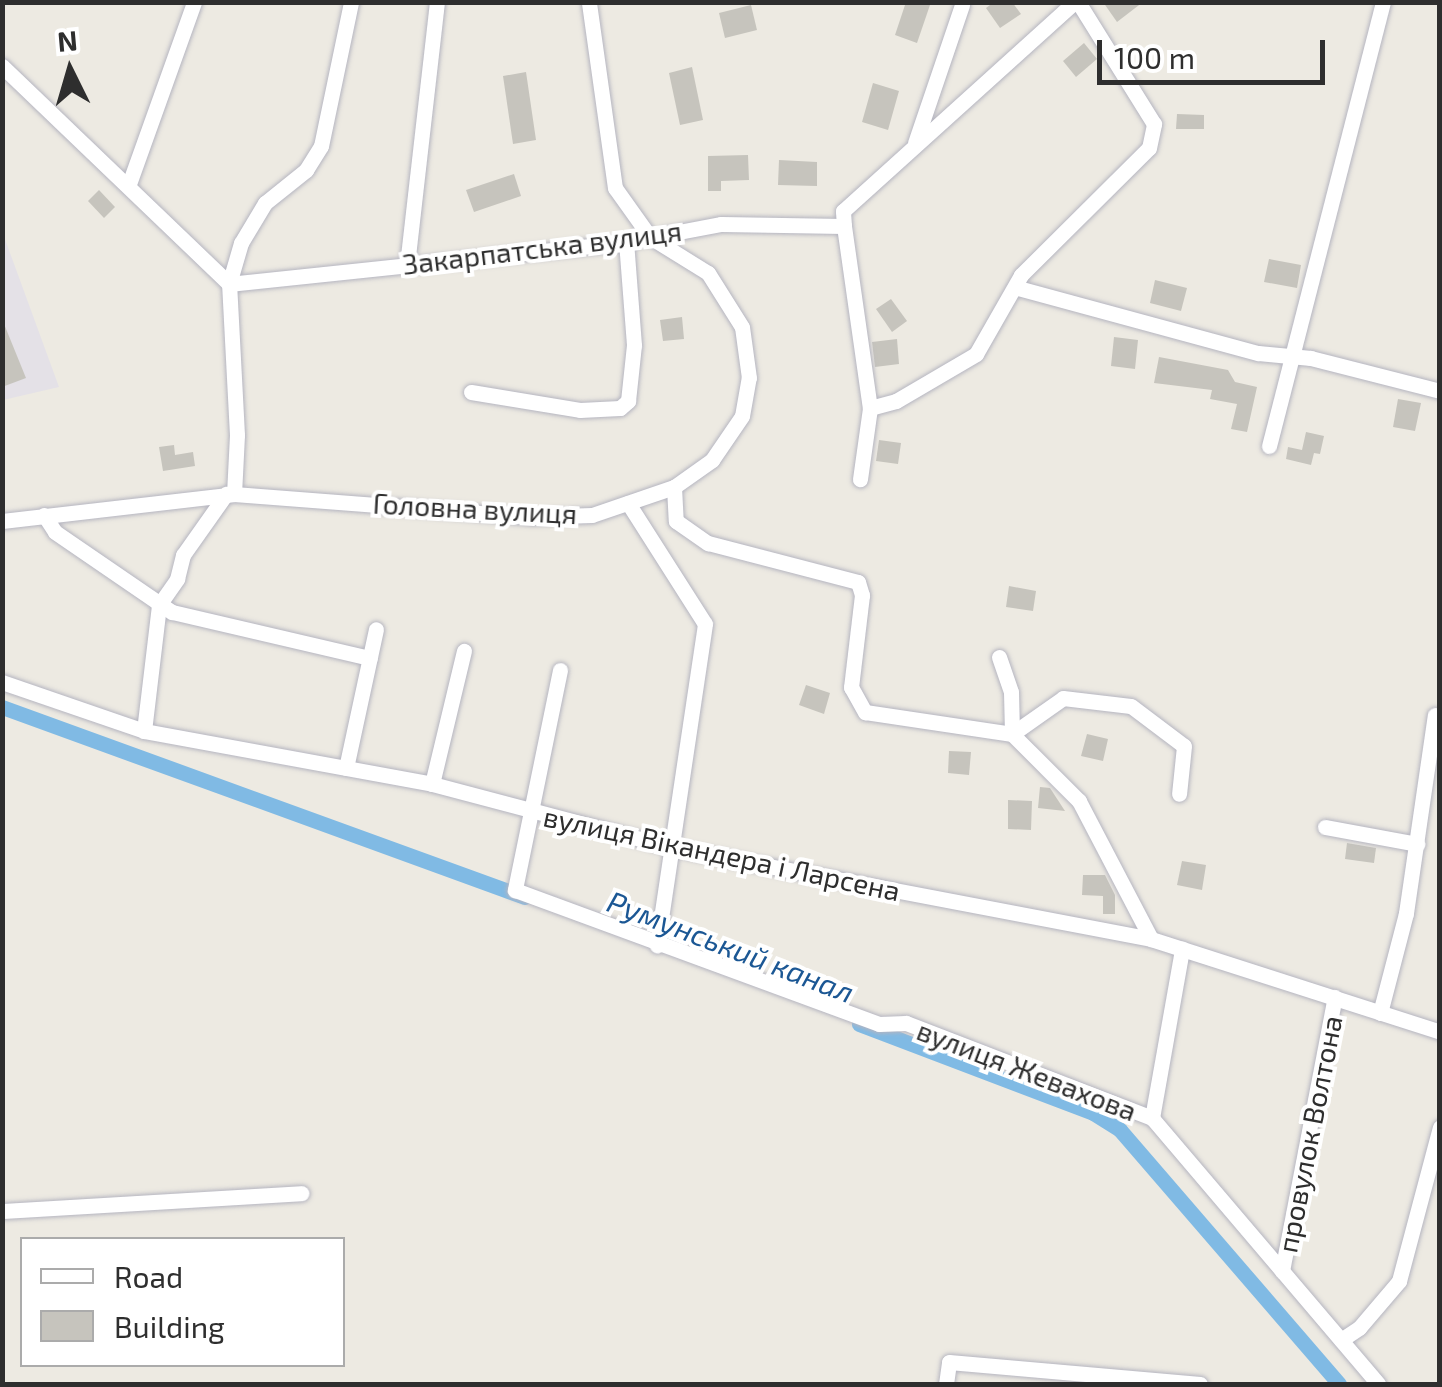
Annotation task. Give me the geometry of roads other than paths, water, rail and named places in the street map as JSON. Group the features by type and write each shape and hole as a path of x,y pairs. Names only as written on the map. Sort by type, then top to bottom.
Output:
{"street":[{"path":"129,184 194,2"},
{"path":"144,731 159,605 230,494 229,284 241,243 265,202 306,170 321,146 351,2"},
{"path":"406,265 436,2"},
{"name":"Головна вулиця","path":"2,522 230,494 530,518 592,514 674,487 712,460 742,416 748,352 742,327 708,273 650,237 631,218 607,160 589,2"},
{"path":"860,479 870,408 843,211 1076,2 1154,124 1148,148 1058,232 1021,275 1018,288 963,364 870,408"},
{"path":"1269,446 1290,356 1308,315 1384,2"},
{"path":"913,149 962,6"},
{"path":"2,66 229,284"},
{"name":"Закарпатська вулиця","path":"229,284 626,242 754,221 844,226"},
{"path":"471,392 580,410 620,408 628,401 634,345 626,242"},
{"path":"1018,288 1440,392"},
{"path":"674,487 676,521 708,543 858,582 862,595 851,687 865,712 1012,734 1080,800 1151,940"},
{"path":"628,504 704,624 657,945"},
{"path":"44,515 55,532 159,605 370,658"},
{"path":"346,768 376,629"},
{"path":"432,784 464,651"},
{"path":"999,657 1011,692 1012,734"},
{"path":"530,812 560,670"},
{"name":"вулиця Вікандера і Ларсена","path":"2,682 144,731 432,784 674,848 1151,940 1440,1032"},
{"path":"1012,734 1063,698 1130,706 1184,746 1178,794"},
{"name":"провулок Волтона","path":"1380,1013 1416,844 1435,714"},
{"name":"вулиця Жевахова","path":"530,812 515,890 879,1024 906,1023 1152,1118 1378,1384"},
{"path":"1325,827 1416,844"},
{"path":"1152,1118 1182,948"},
{"name":"провулок Волтона","path":"1282,1272 1335,997"},
{"path":"1340,1340 1359,1328 1399,1281 1440,1126"},
{"path":"2,1210 301,1193"},
{"path":"946,1384 949,1362 1200,1384"}],"waterway":[{"name":"Румунський канал","path":"2,707 525,897"},
{"name":"Румунський канал","path":"859,1024 1093,1113 1120,1130 1339,1384"}]}
